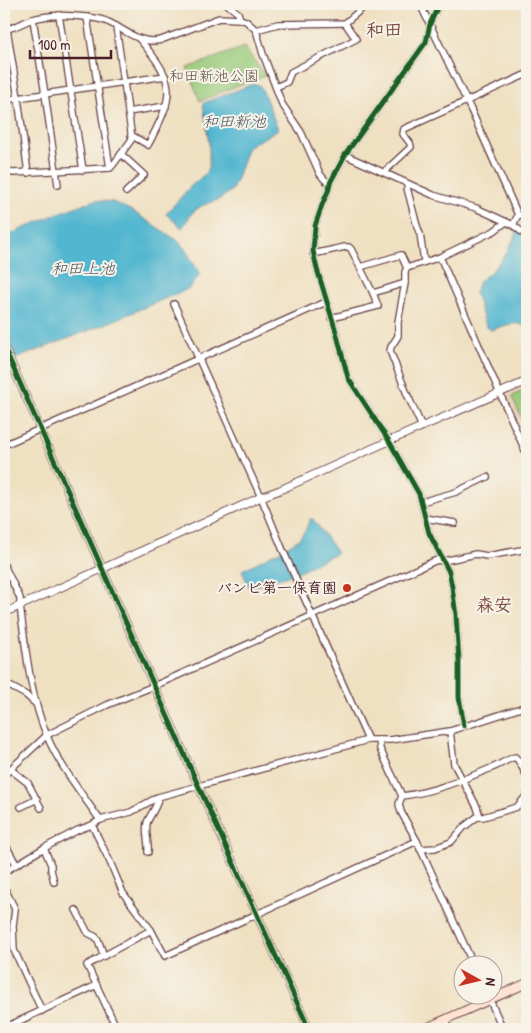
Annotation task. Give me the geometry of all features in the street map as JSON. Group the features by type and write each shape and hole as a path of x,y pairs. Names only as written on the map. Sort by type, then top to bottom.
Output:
{"main road":[{"path":"504,992 527,983"},
{"path":"424,1029 473,1006"}],"street":[{"path":"227,4 238,13 240,19"},
{"path":"256,30 278,24 345,23 363,5 373,4"},
{"path":"420,4 518,215"},
{"path":"438,4 430,24 426,42 346,155 330,183 315,226 313,254 348,378 389,441 419,494 429,533 449,572 456,614 459,653 459,697 464,726"},
{"path":"59,15 83,170"},
{"path":"28,172 18,98 5,29 33,19 59,15 106,21 140,40 155,57 168,84 166,106 148,145 132,135"},
{"path":"86,17 110,168"},
{"path":"140,40 153,42 161,40 219,18 246,21 256,30 282,104 301,132 320,174 330,183"},
{"path":"33,19 58,185"},
{"path":"276,87 287,82 291,72 356,40 345,23"},
{"path":"4,170 13,174 110,168 121,154 132,139 132,135 116,26"},
{"path":"384,172 410,147 410,143 403,134 404,129 527,74"},
{"path":"4,100 165,76"},
{"path":"128,112 166,106"},
{"path":"121,154 144,175 126,192"},
{"path":"346,155 408,185 476,208 513,225 527,236"},
{"path":"408,185 407,188 420,234 424,261"},
{"path":"518,215 527,215"},
{"path":"513,225 518,215"},
{"path":"406,268 440,256 494,231 506,222"},
{"path":"313,254 345,247 351,249 378,306 331,318"},
{"path":"360,267 401,255 406,268 405,283 398,322 398,336 390,351 422,427"},
{"path":"440,256 527,455"},
{"path":"372,293 405,283"},
{"path":"4,445 326,302"},
{"path":"174,304 262,497 282,548 368,740"},
{"path":"4,347 198,786 309,1029"},
{"path":"4,613 262,497 527,382"},
{"path":"421,502 456,492 487,477"},
{"path":"425,518 455,522"},
{"path":"4,774 47,735 437,560 443,561 476,554 486,556 527,548"},
{"path":"4,565 20,598 29,668 36,704 47,735 57,756 100,820"},
{"path":"4,683 26,695 36,704"},
{"path":"4,872 78,830 100,820 131,812 158,797 368,740 450,731 525,707 527,714"},
{"path":"450,731 454,764 477,806 480,817"},
{"path":"380,740 380,749 402,796 399,804 401,812 417,841 469,956"},
{"path":"402,796 423,792 463,779 496,767 515,757 527,776"},
{"path":"10,769 28,783 41,808"},
{"path":"420,849 435,848 451,842 464,827 477,817 517,807 527,795"},
{"path":"148,852 148,823 158,797"},
{"path":"21,807 36,799"},
{"path":"92,825 110,862 122,893 151,930 165,956 417,841"},
{"path":"4,842 16,864"},
{"path":"44,848 51,866 54,882"},
{"path":"4,887 15,909 14,950 42,1011"},
{"path":"76,910 88,932 98,940 104,956"},
{"path":"116,1029 87,965 151,930"},
{"path":"4,1028 97,985"},
{"path":"493,1006 503,1029"},
{"path":"445,1020 449,1029"}],"shaded area":[{"path":"527,386 527,450 504,396"}],"green space":[{"name":"和田新池公園","path":"244,47 266,76 251,80 200,101 187,68"},
{"path":"527,389 527,431 512,396"}],"water":[{"name":"和田新池","path":"253,84 259,85 262,89 278,129 253,143 247,149 232,190 220,199 201,206 192,213 182,228 166,214 190,187 206,173 209,165 209,144 203,103"},
{"name":"和田上池","path":"95,200 113,202 132,211 177,240 185,249 200,274 190,288 103,325 15,359 4,330 4,237 61,212"},
{"path":"518,230 527,239 527,329 520,324 515,324 491,330 486,326 475,293 479,281 491,272 506,254"},
{"path":"310,519 313,519 337,553 291,575 249,588 242,570 299,539"}],"cycle path":[{"path":"439,4 430,24 426,42 345,155 330,183 315,226 313,251 348,378 389,441 419,494 429,533 449,572 456,615 459,697 464,726"},
{"path":"4,347 198,785 309,1029"}],"place":[{"name":"バンビ第一保育園","path":"347,588"}],"district":[{"name":"和田","path":"384,30"},
{"name":"森安","path":"494,605"}]}
